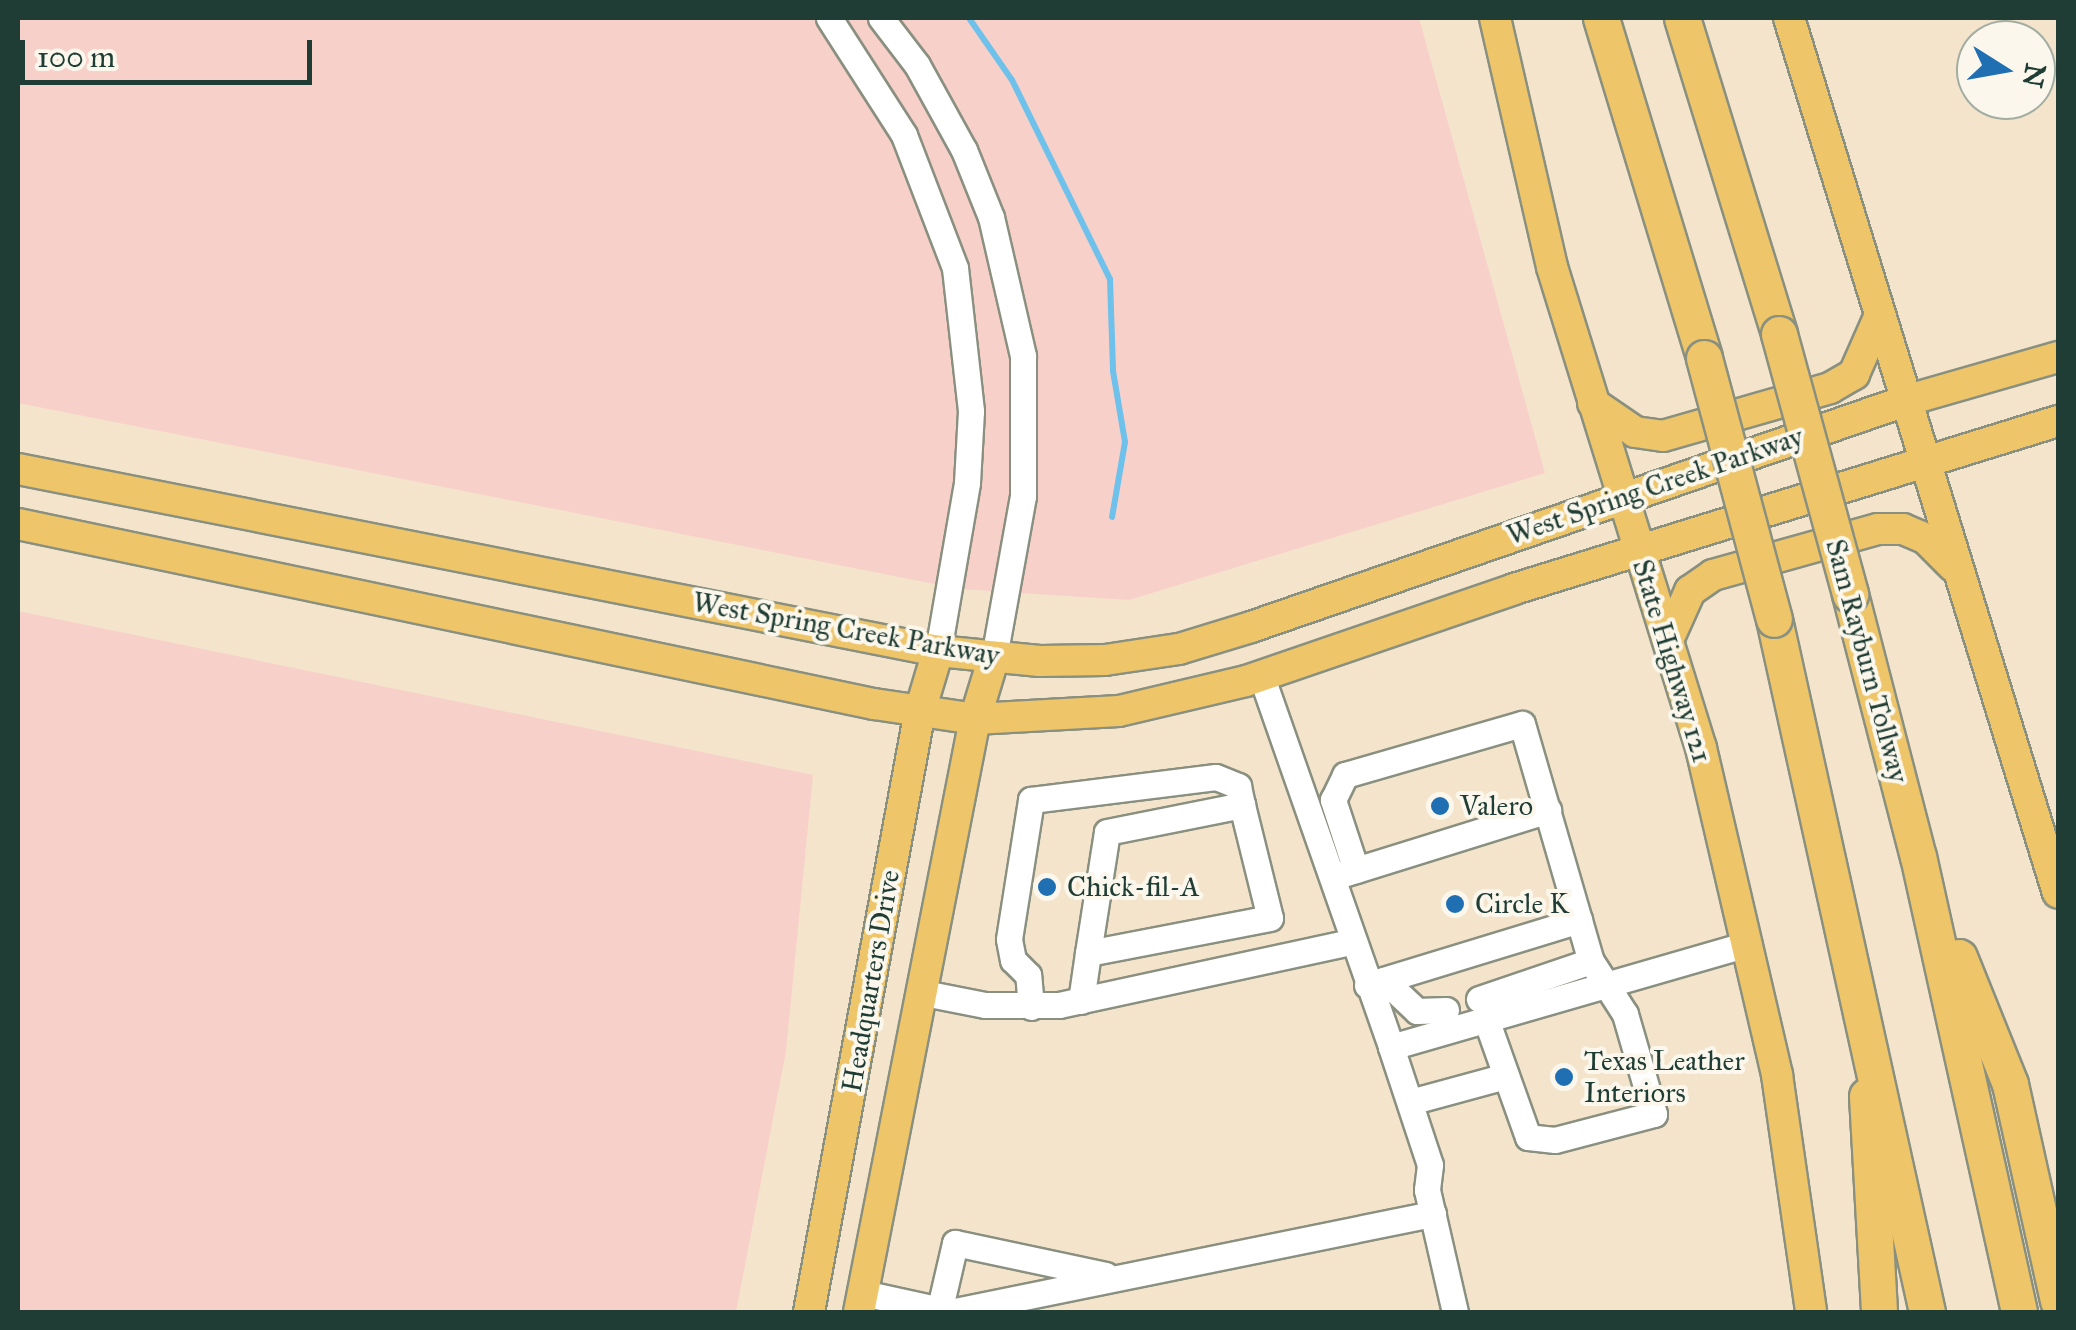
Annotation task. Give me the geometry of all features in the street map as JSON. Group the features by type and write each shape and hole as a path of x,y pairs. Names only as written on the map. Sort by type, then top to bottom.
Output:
{"highway":[{"path":"1601,18 1704,358 1774,619 1866,1010 1927,1312"},
{"name":"Sam Rayburn Tollway","path":"1682,18 1779,334 1850,594 1918,856 2019,1312"},
{"path":"1918,856 2010,1084 2058,1301"},
{"path":"1866,1010 1870,1237 1879,1312"}],"main road":[{"name":"State Highway 121","path":"1496,18 1552,267 1668,640 1748,944 1778,1075 1810,1312"},
{"path":"1788,18 2058,892"},
{"path":"1593,403 1634,432 1662,436 1830,388 1854,374 1880,315"},
{"name":"West Spring Creek Parkway","path":"18,469 938,651 1105,660 1179,649 1908,400 2058,357"},
{"name":"West Spring Creek Parkway","path":"18,524 920,711 975,719 1119,711 1261,676 1638,549 2058,421"},
{"path":"134,547 152,496"},
{"path":"1668,640 1690,591 1713,575 1878,529 1903,528 1926,538 1956,568"},
{"name":"Headquarters Drive","path":"812,1298 920,711 938,651"},
{"name":"Headquarters Drive","path":"860,1303 975,719 994,657"},
{"path":"812,1298 860,1303"}],"street":[{"path":"829,18 868,72 933,200 955,268 966,340 967,482 938,651"},
{"path":"882,18 905,49 964,150 991,217 1023,356 1023,496 994,657"},
{"path":"868,72 905,49"},
{"path":"1261,676 1350,942 1375,982 1390,1047 1430,1166 1433,1214 1455,1312"},
{"path":"1356,870 1333,800 1345,776 1522,724 1579,920 1597,972 1624,1014 1654,1114 1538,1142 1528,1137 1482,1009"},
{"path":"1032,1006 1028,976 1013,960 1009,939 1031,800 1216,777 1238,786 1281,958"},
{"path":"1082,1001 1107,832 1242,805"},
{"path":"1328,878 1548,810"},
{"path":"1088,953 1270,918"},
{"path":"1375,982 1579,920"},
{"path":"924,993 1032,1006 1082,1001 1350,942"},
{"path":"1390,1047 1482,1009 1597,972 1748,944"},
{"path":"1375,982 1417,1011 1446,1010"},
{"path":"1410,1102 1506,1076"},
{"path":"860,1303 944,1312 1433,1214"},
{"path":"944,1312 956,1243 1118,1278"}],"shaded area":[{"path":"18,18 1419,18 1545,473 1129,600 960,589 18,403"},
{"path":"18,611 813,775 786,1051 736,1312 18,1312"}],"waterway":[{"path":"969,18 1012,80 1110,279 1113,371 1125,442 1112,517"}],"place":[{"name":"Valero","path":"1440,806"},
{"name":"Chick-fil-A","path":"1047,887"},
{"name":"Circle K","path":"1455,904"},
{"name":"Texas Leather Interiors","path":"1564,1077"}]}
